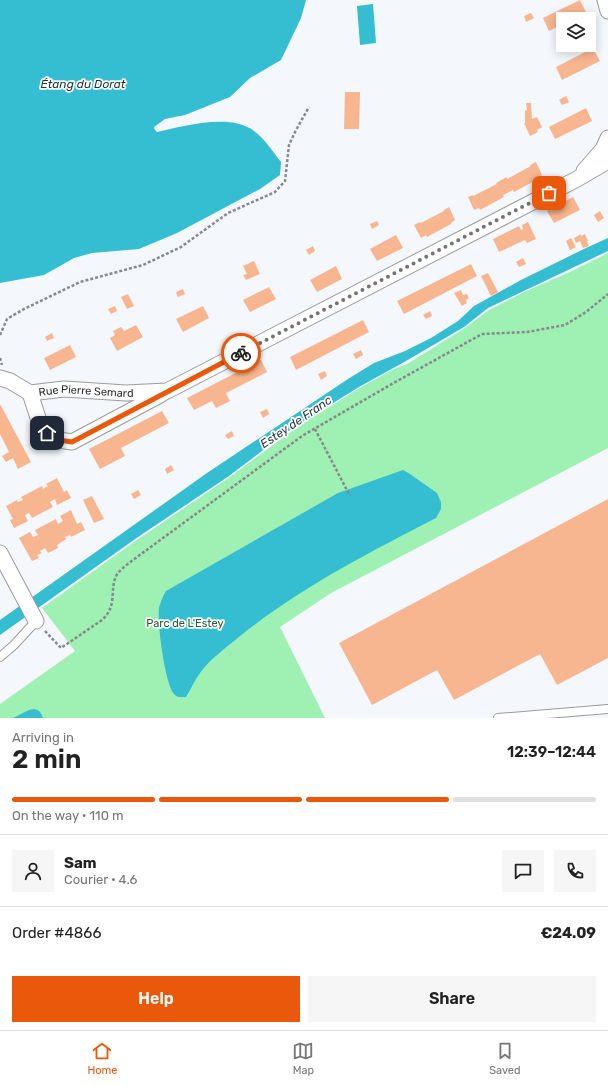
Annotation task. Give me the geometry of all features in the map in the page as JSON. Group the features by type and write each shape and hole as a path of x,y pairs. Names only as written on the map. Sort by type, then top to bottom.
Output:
{"street":[{"path":"605,0 608,11"},
{"name":"Rue Pierre Semard","path":"577,179 603,149 608,138"},
{"name":"Rue Pierre Semard","path":"0,378 10,381 30,394 41,427 53,439 72,442 577,179 608,161"},
{"name":"Rue Pierre Semard","path":"30,394 64,389 126,393 168,391"},
{"path":"0,553 34,617"}],"lane":[{"path":"0,658 14,646 34,617"},
{"path":"498,718 608,709"}],"path":[{"path":"0,335 7,319 24,309 80,282 143,265 181,247 228,213 275,192 285,181 290,145 309,107"},
{"path":"34,617 61,648 107,616 113,598 114,581 118,573 128,564 296,441 482,334 527,332 565,325 586,312 608,294"},
{"path":"315,429 350,496"}],"green space":[{"name":"Parc de L'Estey","path":"608,253 608,448 331,593 280,627 325,718 0,718 0,704 75,651 42,608 137,540 230,477 285,436 361,387 394,369 407,364 465,328 489,310"}],"water":[{"name":"Étang du Dorat","path":"0,0 306,0 301,18 281,60 250,78 230,97 185,115 165,119 154,127 157,132 207,122 233,123 244,126 254,131 262,138 281,162 280,175 260,189 177,233 139,249 92,253 74,258 44,275 0,283"},
{"path":"373,4 376,43 360,45 357,6"},
{"name":"Estey de Franc","path":"608,238 608,251 488,308 464,327 359,387 284,434 229,476 138,537 0,635 0,620 207,473 348,379 374,363 405,351 431,338 458,321 474,306 521,280"},
{"path":"403,470 437,493 441,502 441,509 436,518 335,572 286,602 240,636 214,658 200,673 186,697 179,697 175,695 171,690 165,668 159,626 159,608 166,591 338,493"},
{"path":"34,709 40,712 43,718 13,718 29,710"}],"building":[{"path":"580,0 586,12 556,12 556,28 549,31 543,18"},
{"path":"531,13 534,18 526,22 524,16"},
{"path":"585,52 595,52 600,61 562,80 556,67"},
{"path":"345,92 360,92 359,129 344,129"},
{"path":"566,96 569,102 562,105 559,100"},
{"path":"526,103 531,103 532,119 537,117 542,127 537,130 538,132 530,136 524,123 525,111 527,110"},
{"path":"586,108 592,121 555,139 549,127"},
{"path":"536,162 542,175 537,178 538,179 514,192 513,190 503,195 504,197 480,210 479,208 474,210 468,197 497,184 496,183 507,177 507,179"},
{"path":"573,197 580,210 554,223 547,211"},
{"path":"449,207 455,220 451,224 427,237 426,235 421,238 414,225 420,222 421,223"},
{"path":"600,211 604,218 598,222 594,215"},
{"path":"377,221 379,225 372,229 370,224"},
{"path":"528,222 536,239 527,243 525,240 499,252 493,239 519,226 521,230 523,229 522,225"},
{"path":"581,234 581,236 585,234 589,246 583,248 580,241 576,243 574,238"},
{"path":"396,235 403,248 377,261 370,249"},
{"path":"571,238 576,247 570,250 566,241"},
{"path":"313,246 315,251 309,255 306,250"},
{"path":"523,258 526,264 519,267 516,262"},
{"path":"254,261 260,274 246,280 243,275 247,274 243,266"},
{"path":"471,264 477,276 404,314 397,301"},
{"path":"336,266 342,279 317,292 310,280"},
{"path":"488,273 498,292 491,296 481,276"},
{"path":"269,287 276,299 250,312 243,300"},
{"path":"183,289 185,294 178,297 176,292"},
{"path":"461,290 463,295 467,294 469,298 466,300 467,303 462,306 454,293"},
{"path":"128,294 134,306 127,309 121,297"},
{"path":"115,306 117,311 111,314 108,309"},
{"path":"203,306 209,318 183,332 176,319"},
{"path":"430,311 432,316 426,319 423,315"},
{"path":"363,320 369,332 296,370 290,357"},
{"path":"136,325 143,337 117,351 110,338 115,335 113,331 121,327 124,331"},
{"path":"52,333 54,338 47,341 45,337"},
{"path":"70,345 76,357 50,370 44,358"},
{"path":"361,350 363,355 356,359 353,354"},
{"path":"261,360 267,372 226,393 230,401 216,408 212,401 194,410 187,398"},
{"path":"325,371 327,376 321,380 318,374"},
{"path":"0,404 31,462 18,469 13,458 6,462 2,456 9,452 0,434"},
{"path":"267,409 269,414 263,418 260,412"},
{"path":"162,411 169,423 121,448 125,456 100,469 89,449"},
{"path":"232,431 234,436 228,439 225,435"},
{"path":"171,465 174,470 167,474 165,469"},
{"path":"57,478 64,492 67,490 71,498 57,505 55,499 50,502 53,507 32,518 29,513 25,515 28,521 14,528 10,520 13,519 6,506 17,500 18,502 23,500 21,497 42,486 43,489 48,486 46,484"},
{"path":"138,490 141,495 134,499 131,494"},
{"path":"92,496 104,519 94,523 83,500"},
{"path":"608,499 608,658 557,685 540,654 454,700 437,670 372,705 339,643"},
{"path":"71,510 77,524 81,522 85,530 71,537 70,535 65,537 66,539 57,545 58,548 48,553 45,548 40,551 42,553 37,555 39,558 32,561 19,538 30,532 33,537 38,535 35,530 56,519 58,524 63,521 60,516"}],"way so far":[{"path":"241,353 549,193"}],"route":[{"path":"47,433 53,439 72,442 241,353"}]}
